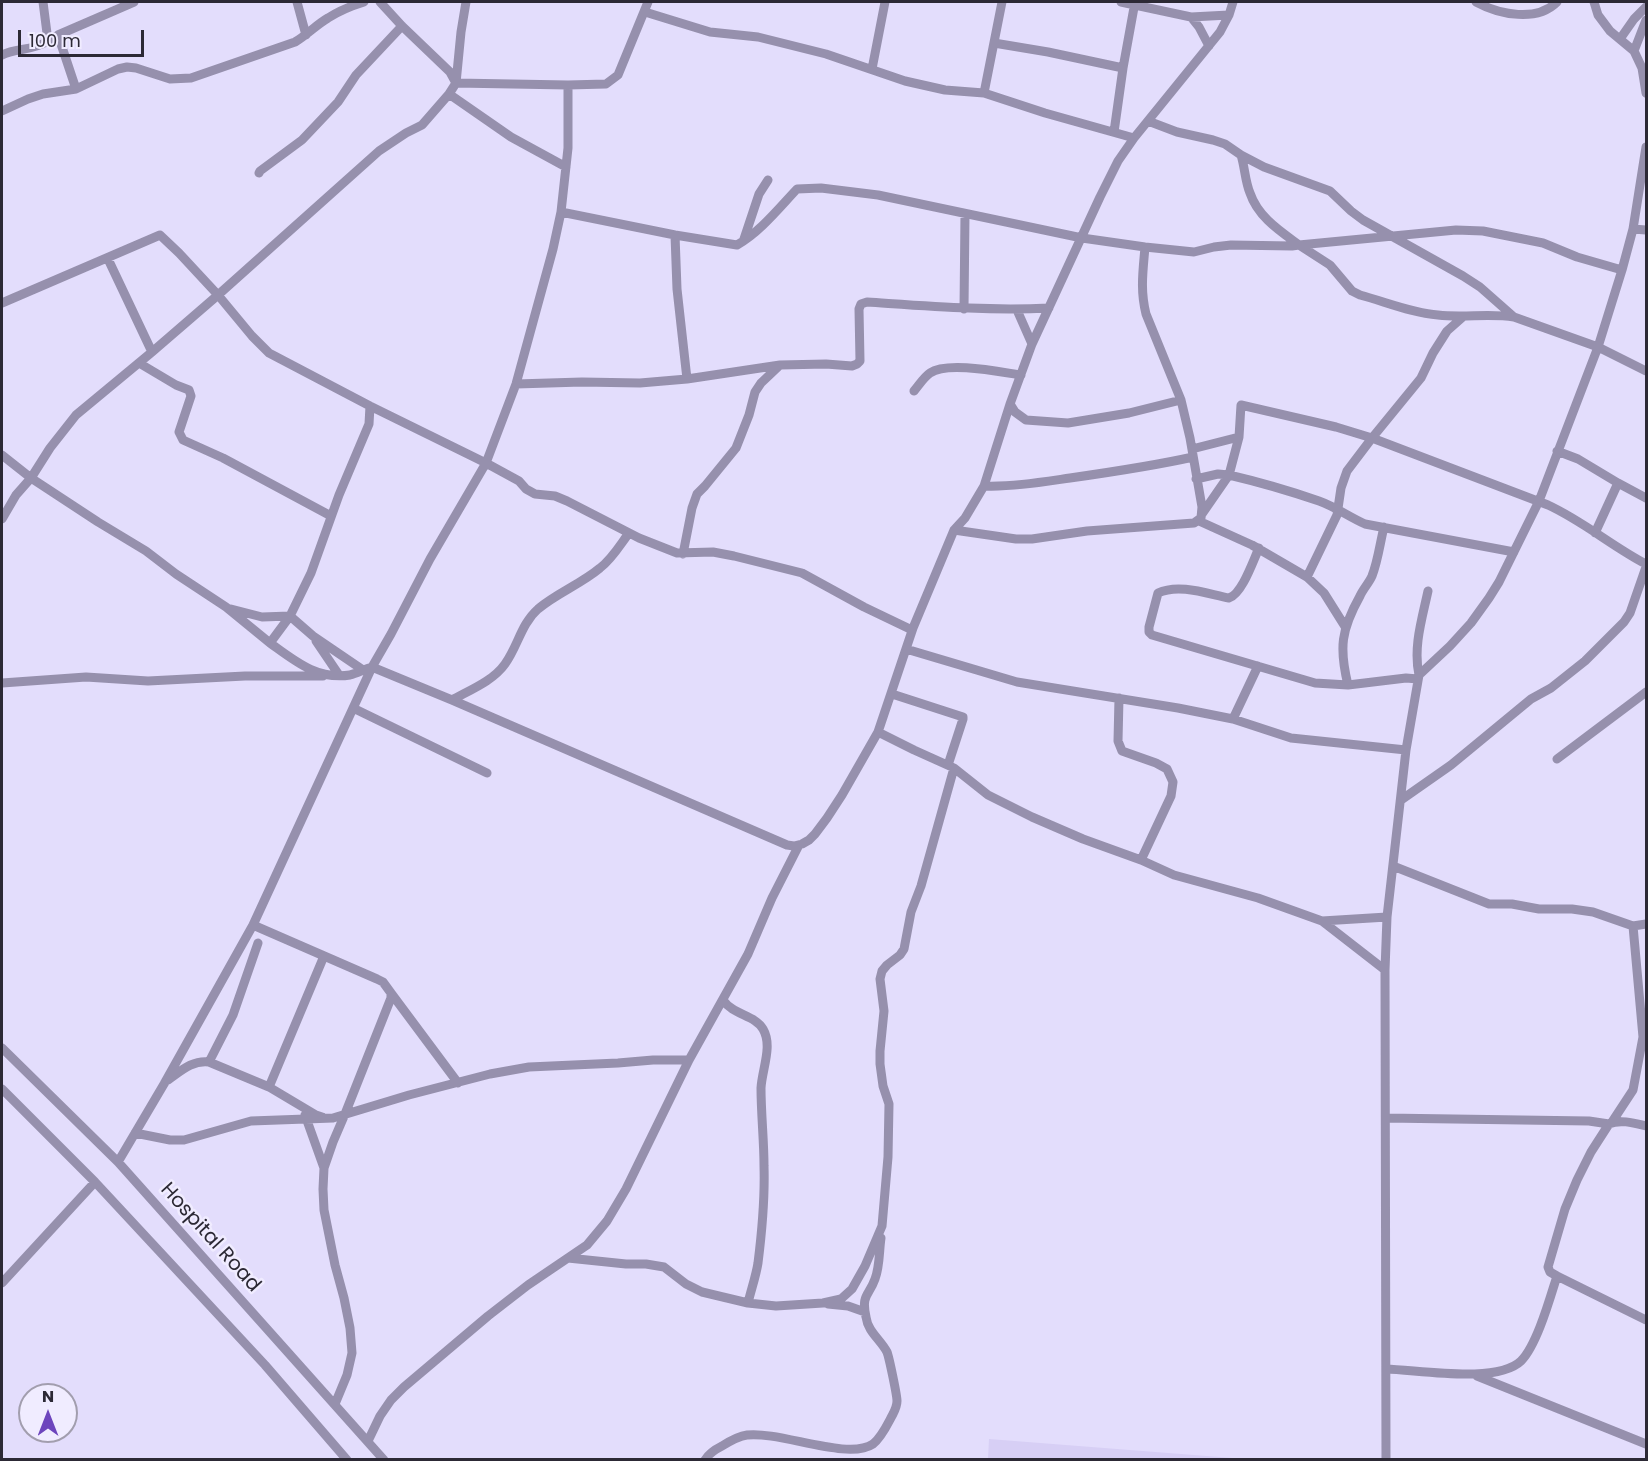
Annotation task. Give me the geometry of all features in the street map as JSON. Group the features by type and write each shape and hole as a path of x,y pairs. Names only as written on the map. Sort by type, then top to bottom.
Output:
{"street":[{"path":"43,2 48,41"},
{"path":"3,53 33,49 58,35 134,2"},
{"path":"297,2 306,35"},
{"path":"2,111 44,94 76,89 127,67 171,79 191,78 295,42 326,19 348,7 364,2"},
{"path":"380,2 450,72 456,83"},
{"path":"2,519 16,495 76,415 218,295 379,151 422,125 456,83 466,2"},
{"path":"456,83 606,84 618,75 648,2"},
{"path":"872,69 885,2"},
{"path":"984,93 1002,2"},
{"path":"1121,2 1135,3 1191,17 1229,15"},
{"path":"226,607 262,616 290,616 313,636 368,669 452,700 787,845 799,845 809,840 827,818 878,732 912,630 954,530 965,518 984,486 1032,344 1118,161 1220,32 1233,2"},
{"path":"1476,2 1506,12 1534,14 1544,12 1557,2"},
{"path":"1594,2 1598,15 1610,31 1634,51 1642,68 1647,93"},
{"path":"1114,132 1135,3"},
{"path":"1620,39 1634,19 1647,8"},
{"path":"645,12 710,32 758,37 826,54 905,81 945,90 984,93 1134,138"},
{"path":"1191,17 1200,27 1209,46"},
{"path":"1634,51 1647,20"},
{"path":"259,173 302,140 338,102 356,75 402,26"},
{"path":"58,35 76,89"},
{"path":"994,43 1123,68"},
{"path":"117,1162 254,925 353,708 368,669 391,634 430,559 486,463 516,384 554,249 561,212 568,148 568,85"},
{"path":"449,94 511,137 566,167"},
{"path":"1148,121 1177,132 1225,144 1264,167 1330,191 1351,211 1480,287 1514,317"},
{"path":"1259,548 1244,582 1233,598 1177,589 1158,593 1149,632 1152,635 1315,682 1348,685 1418,677 1450,646 1471,623 1499,582 1539,501 1598,347 1622,270 1633,229 1647,147"},
{"path":"1241,155 1249,192 1255,206 1276,229 1330,265 1352,291 1418,312 1437,315 1514,317 1598,347 1647,371"},
{"path":"744,242 759,194 768,180"},
{"path":"561,212 737,245 744,242 797,189 821,188 878,195 1082,238 1145,247 1194,252 1231,245 1292,246 1456,230 1483,231 1543,243 1576,257 1622,270"},
{"path":"964,309 965,214"},
{"path":"1633,229 1647,230"},
{"path":"675,235 677,289 687,379"},
{"path":"2,303 160,236 179,253 269,353 486,463 519,481 535,494 555,496 567,501 662,548 683,554 713,552 802,573 912,630"},
{"path":"1145,247 1141,290 1143,300 1146,314 1181,400 1192,453 1200,517"},
{"path":"108,259 152,352"},
{"path":"516,384 640,383 687,379 780,365 852,366 860,361 858,309 861,304 867,302 964,309 1050,308"},
{"path":"1017,310 1032,344"},
{"path":"1307,577 1328,536 1338,509 1341,488 1347,471 1416,384 1447,331 1464,315"},
{"path":"139,363 189,390 191,396 179,432 183,440 223,458 331,516"},
{"path":"683,554 692,508 698,494 736,448 755,392 780,365"},
{"path":"914,391 929,373 946,368 1021,375"},
{"path":"753,370 761,383"},
{"path":"1010,404 1015,412 1026,420 1068,423 1129,413 1181,400"},
{"path":"954,530 1016,539 1032,539 1087,531 1185,524 1200,517 1229,475 1239,437 1241,405 1336,427 1372,438 1539,501 1562,511 1647,566 1630,613 1585,661 1551,688 1531,699 1451,765 1401,800"},
{"path":"270,643 290,616 311,573 331,516 369,424 370,406"},
{"path":"369,424 382,412"},
{"path":"984,486 1061,479 1138,468 1239,437"},
{"path":"1557,451 1578,459 1647,498"},
{"path":"2,455 31,478 146,551 226,607 270,643 307,668 328,676"},
{"path":"1196,479 1218,474 1229,475 1310,498 1338,509 1365,524 1514,552"},
{"path":"1595,533 1618,483"},
{"path":"2,499 16,495"},
{"path":"1200,517 1259,548 1307,577 1324,593 1346,628"},
{"path":"1348,685 1343,664 1344,632 1373,573 1383,526"},
{"path":"452,700 493,676 505,664 522,629 536,610 601,568 629,533"},
{"path":"1386,1460 1385,970 1387,917 1406,750 1418,677 1416,657 1418,638 1428,591"},
{"path":"313,636 339,675"},
{"path":"906,649 1017,682 1233,719 1291,738 1406,750"},
{"path":"1233,719 1258,666"},
{"path":"2,683 86,677 148,681 245,676 328,676 351,675 368,669"},
{"path":"1557,759 1647,692"},
{"path":"705,1460 707,1456 731,1440 746,1435 768,1435 840,1449 862,1448 876,1441 894,1412 897,1402 887,1351 870,1329 864,1303 866,1294 876,1278 888,1157 889,1104 883,1086 880,1064 884,1011 879,979 887,965 904,949 911,912 921,886 963,717 892,694"},
{"path":"1119,698 1118,741 1122,751 1167,769 1173,782 1171,796 1141,860"},
{"path":"353,708 487,773"},
{"path":"878,732 951,767 988,795 1083,839 1141,860 1174,875 1258,898 1322,921 1385,970"},
{"path":"368,1441 380,1416 391,1400 404,1388 488,1316 528,1285 587,1245 607,1221 626,1189 689,1060 748,954 772,898 799,845"},
{"path":"1393,866 1490,904 1512,904 1539,909 1572,909 1593,912 1633,926 1647,924"},
{"path":"1322,921 1387,917"},
{"path":"254,925 377,979 388,987 458,1083"},
{"path":"1633,926 1642,1037 1633,1090 1591,1152 1565,1209 1548,1267 1550,1272 1557,1276 1647,1320"},
{"path":"240,948 280,936"},
{"path":"209,1062 233,1015 258,943"},
{"path":"269,1088 324,956"},
{"path":"335,1404 347,1375 352,1353 350,1328 324,1210 322,1189 324,1168 391,993"},
{"path":"723,1000 732,1010 759,1024 764,1030 767,1046 761,1085 763,1209 758,1265 748,1303"},
{"name":"Hospital Road","path":"2,1048 117,1162 384,1460"},
{"path":"135,1133 170,1140 184,1140 251,1122 333,1118 409,1095 490,1074 529,1067 689,1060"},
{"path":"164,1084 185,1068 202,1061 209,1062 269,1088 316,1115 326,1118"},
{"path":"2,1089 95,1182 265,1365 346,1460"},
{"path":"302,1107 324,1168"},
{"path":"1386,1118 1625,1122 1647,1126"},
{"path":"2,1283 95,1182"},
{"path":"568,1258 664,1267 686,1284 702,1292 748,1303 776,1306 823,1303 841,1299 852,1289 865,1266 882,1226"},
{"path":"1386,1369 1474,1375 1504,1371 1522,1360 1528,1352 1543,1321 1557,1276"},
{"path":"823,1303 848,1306 865,1312"},
{"path":"1474,1375 1647,1444"}],"shaded area":[{"path":"989,1439 1245,1459 988,1459"}]}
